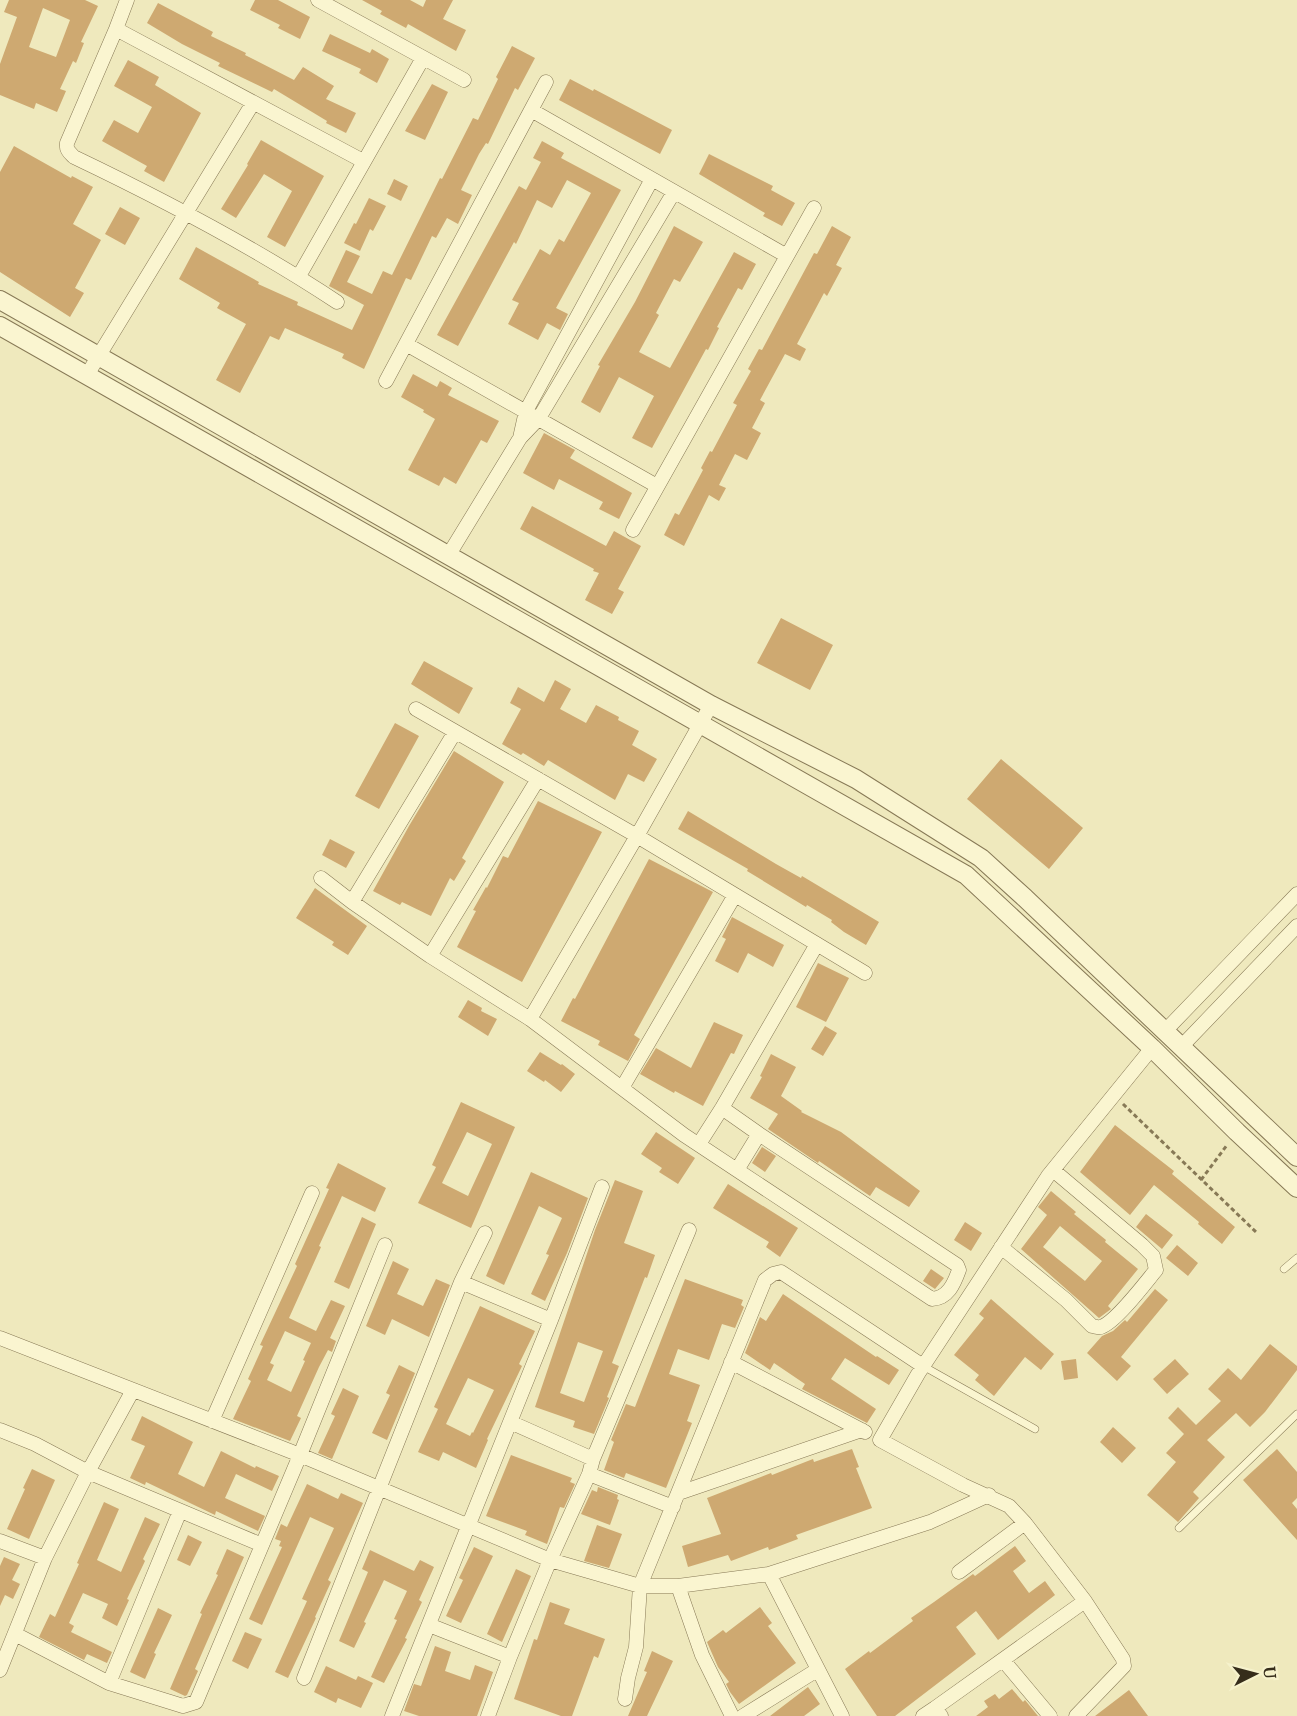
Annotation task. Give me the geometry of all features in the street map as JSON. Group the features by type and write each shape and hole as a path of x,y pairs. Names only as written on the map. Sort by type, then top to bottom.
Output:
{"street":[{"path":"127,0 66,148 74,157 158,198 298,276 337,302"},
{"path":"318,0 464,80"},
{"path":"116,29 363,161"},
{"path":"298,276 423,58"},
{"path":"386,381 546,82"},
{"path":"87,375 254,103"},
{"path":"531,110 787,256"},
{"path":"520,438 526,411 626,231 652,179"},
{"path":"448,556 520,438 539,418 674,192"},
{"path":"633,530 814,208"},
{"path":"626,231 644,244"},
{"path":"0,300 711,705 856,779 981,858 1166,1030 1297,1158"},
{"path":"574,321 591,332"},
{"path":"0,326 966,875 1152,1048 1297,1188"},
{"path":"406,344 657,486"},
{"path":"530,1019 711,705"},
{"path":"416,709 637,836 865,973"},
{"path":"352,902 455,732"},
{"path":"430,956 538,779"},
{"path":"321,878 430,956 530,1019 737,1170 932,1299 940,1298 948,1293 959,1270 957,1265 722,1108"},
{"path":"880,1440 923,1366 1053,1170 1166,1030 1297,894"},
{"path":"622,1088 735,895"},
{"path":"1168,1064 1181,1047 1297,926"},
{"path":"699,1144 817,944"},
{"path":"737,1170 759,1134"},
{"path":"1001,1247 1066,1300 1092,1326 1097,1327 1103,1326 1126,1306 1156,1270 1153,1256 1142,1245 1053,1170"},
{"path":"392,1716 602,1187"},
{"path":"212,1421 312,1192"},
{"path":"488,1716 550,1560 589,1474 592,1459 689,1230"},
{"path":"304,1678 461,1282 485,1233"},
{"path":"15,1634 109,1683 183,1706 196,1702 385,1245"},
{"path":"625,1699 636,1647 640,1586 765,1280 781,1272 923,1366"},
{"path":"461,1282 551,1320"},
{"path":"0,1338 300,1455 550,1560 640,1586 678,1586 769,1574 930,1522 989,1495"},
{"path":"730,1362 963,1485 1009,1506 1025,1523 1085,1601 1123,1659 1124,1666 1076,1716"},
{"path":"0,1670 45,1558 88,1472 133,1390"},
{"path":"510,1422 592,1459"},
{"path":"0,1430 35,1444 88,1472 262,1545"},
{"path":"679,1493 862,1430"},
{"path":"589,1474 673,1507"},
{"path":"109,1683 180,1511"},
{"path":"959,1572 1025,1523"},
{"path":"0,1541 45,1558"},
{"path":"769,1574 842,1716"},
{"path":"678,1586 702,1655 732,1716"},
{"path":"923,1716 938,1712 1003,1660 1085,1601"},
{"path":"429,1625 510,1657"},
{"path":"1003,1660 1050,1716"},
{"path":"743,1716 817,1670"}],"lane":[{"path":"1284,1269 1297,1258"},
{"path":"923,1366 1035,1429"},
{"path":"1179,1528 1297,1414"}],"path":[{"path":"1113,1095 1256,1232"},
{"path":"1201,1180 1237,1132"}],"building":[{"path":"9,0 85,0 98,6 81,42 84,43 76,63 73,61 60,89 66,91 57,112 36,103 34,109 0,95 0,64 17,17 4,12","holes":["43,8 70,20 56,57 29,47"]},
{"path":"255,0 278,0 310,17 300,39 278,28 280,25 250,10"},
{"path":"362,0 410,0 423,7 426,0 453,0 443,19 466,30 456,51 408,24 406,28 380,14 382,11"},
{"path":"158,3 213,32 211,36 294,80 303,67 334,86 326,99 356,113 346,133 326,123 327,121 274,89 272,92 218,66 220,63 147,23"},
{"path":"330,34 370,53 372,49 389,59 377,83 359,73 361,69 322,51"},
{"path":"512,46 535,58 518,90 515,88 488,144 486,143 479,154 461,190 472,195 458,224 447,218 436,238 432,236 411,280 406,278 364,369 342,358 344,354 285,328 279,340 270,336 240,393 216,380 246,324 217,308 220,303 179,279 196,247 259,282 258,284 298,302 297,305 352,330 364,305 329,286 346,250 360,256 347,282 372,294 383,271 392,275 440,178 442,179 473,118 478,120"},
{"path":"128,60 159,77 155,85 201,113 164,182 144,171 147,166 102,141 114,120 138,133 152,107 114,86"},
{"path":"570,79 672,130 660,154 559,100"},
{"path":"432,84 448,92 425,140 405,131"},
{"path":"261,140 324,176 285,247 267,237 292,191 264,174 236,218 221,209"},
{"path":"542,141 564,153 561,158 621,190 556,308 568,314 560,330 547,323 538,340 508,324 519,303 512,300 540,249 550,255 559,239 564,242 591,193 567,180 552,208 537,200 516,244 514,242 458,346 437,335 519,186 526,190 541,162 533,158"},
{"path":"14,146 71,178 72,176 93,187 73,224 101,240 75,288 84,293 70,317 0,272 0,172"},
{"path":"709,154 773,186 771,190 795,203 782,226 763,216 765,213 699,174"},
{"path":"394,179 408,186 401,201 387,194"},
{"path":"369,198 386,206 373,231 370,229 360,251 344,243"},
{"path":"120,207 140,218 125,245 105,234"},
{"path":"674,226 703,242 680,282 674,279 656,313 659,315 639,352 670,368 734,252 756,264 742,290 738,288 717,327 719,328 708,350 706,349 652,448 632,438 654,396 619,377 600,413 581,402 600,366 598,365 635,302"},
{"path":"832,226 851,237 836,265 842,268 827,296 824,293 797,344 806,349 800,361 785,354 760,400 765,403 752,428 761,433 747,460 735,454 719,485 726,488 719,501 709,495 684,546 664,535 675,513 679,515 703,470 701,468 737,405 733,403 751,371 748,369 759,349 762,350 814,253 817,254"},
{"path":"413,374 437,387 440,381 452,388 448,395 499,421 487,443 481,440 456,484 444,477 439,486 408,470 435,419 401,397"},
{"path":"544,433 575,450 570,458 632,493 619,519 599,509 603,502 559,479 554,490 523,473"},
{"path":"532,506 606,546 614,531 641,546 618,589 624,592 612,614 585,600 599,573 520,529"},
{"path":"781,618 833,645 810,690 757,663"},
{"path":"424,661 473,688 459,714 411,684"},
{"path":"555,680 571,689 560,709 586,723 596,705 639,731 632,745 657,759 644,782 628,774 615,800 548,760 544,766 502,744 521,709 510,703 518,687 544,702"},
{"path":"395,723 419,736 379,809 355,796"},
{"path":"454,751 504,782 462,858 466,861 454,881 450,878 431,916 402,902 400,905 373,891"},
{"path":"1001,759 1083,828 1049,869 967,799"},
{"path":"538,801 602,832 522,982 457,947 476,911 473,910 503,856 508,858"},
{"path":"688,811 879,922 866,945 844,932 831,922 832,920 807,905 806,907 747,871 748,869 678,829"},
{"path":"330,839 355,852 346,868 322,855"},
{"path":"649,859 713,892 634,1035 640,1039 628,1061 598,1045 600,1041 561,1021 573,998 575,999"},
{"path":"315,888 367,926 348,955 332,945 334,942 296,918"},
{"path":"732,917 784,945 773,967 748,953 738,973 715,961 726,939 722,937"},
{"path":"818,963 849,978 826,1022 796,1007"},
{"path":"468,1000 482,1008 481,1011 497,1019 488,1036 458,1017"},
{"path":"714,1022 743,1035 703,1106 640,1074 656,1048 691,1068"},
{"path":"825,1026 837,1033 823,1056 811,1049"},
{"path":"540,1052 575,1074 561,1092 545,1080 544,1082 527,1071"},
{"path":"771,1054 796,1067 781,1096 801,1112 841,1132 920,1191 909,1207 876,1187 870,1196 768,1129 778,1114 750,1098"},
{"path":"461,1102 515,1127 471,1228 418,1203 436,1167 432,1165","holes":["467,1132 492,1144 468,1196 442,1183"]},
{"path":"1115,1125 1174,1171 1172,1174 1235,1227 1222,1244 1154,1185 1130,1215 1080,1172"},
{"path":"656,1132 695,1158 678,1184 659,1172 662,1168 641,1154"},
{"path":"762,1147 776,1156 765,1172 752,1163"},
{"path":"338,1163 386,1188 375,1212 342,1196 289,1318 316,1331 331,1300 345,1306 330,1338 336,1341 332,1352 328,1350 319,1367 297,1416 301,1418 290,1441 233,1419 251,1381 248,1379 263,1346 260,1345 297,1266 295,1264 329,1189 326,1188","holes":["285,1331 311,1343 291,1392 267,1380 274,1365 270,1363"]},
{"path":"531,1172 588,1198 567,1253 545,1301 531,1294 549,1255 546,1254 562,1218 539,1206 504,1285 486,1276"},
{"path":"615,1180 643,1191 624,1243 655,1255 612,1363 619,1366 594,1434 573,1427 575,1421 535,1407 595,1230","holes":["578,1342 603,1351 584,1402 560,1393"]},
{"path":"728,1184 798,1228 780,1257 766,1247 769,1242 713,1208"},
{"path":"1051,1191 1076,1212 1074,1214 1106,1240 1105,1242 1138,1269 1108,1306 1111,1309 1099,1318 1021,1249 1047,1215 1038,1207","holes":["1060,1226 1102,1261 1085,1281 1043,1247"]},
{"path":"1146,1214 1173,1235 1162,1249 1136,1227"},
{"path":"362,1217 376,1224 349,1289 334,1282"},
{"path":"965,1222 982,1233 971,1251 954,1240"},
{"path":"1177,1245 1198,1263 1188,1276 1166,1258"},
{"path":"393,1261 409,1269 397,1294 423,1306 436,1279 450,1285 429,1337 392,1319 385,1335 366,1326"},
{"path":"931,1269 944,1278 935,1289 923,1281"},
{"path":"685,1279 743,1300 741,1305 744,1307 735,1328 722,1324 709,1360 678,1349 669,1374 700,1385 687,1421 692,1423 666,1488 626,1473 624,1478 604,1470 614,1442 611,1440 626,1404 635,1407"},
{"path":"1155,1289 1168,1300 1121,1357 1131,1366 1117,1381 1087,1353 1102,1336 1113,1331 1125,1320 1127,1322"},
{"path":"783,1294 899,1370 889,1385 845,1358 831,1379 876,1409 867,1423 802,1389 805,1384 774,1363 770,1370 745,1353 760,1317 766,1321"},
{"path":"991,1299 1054,1354 1041,1370 1025,1357 994,1396 975,1380 979,1375 954,1355 984,1318 979,1314"},
{"path":"480,1306 535,1331 519,1364 522,1366 487,1439 476,1468 443,1452 439,1461 418,1452 438,1409 434,1407","holes":["468,1378 494,1390 470,1436 446,1424"]},
{"path":"1270,1344 1297,1366 1297,1370 1265,1412 1250,1427 1236,1413 1207,1440 1225,1457 1193,1492 1199,1498 1178,1522 1147,1495 1176,1462 1166,1453 1184,1434 1168,1418 1178,1407 1196,1425 1221,1401 1208,1389 1228,1368 1241,1380"},
{"path":"1076,1359 1078,1378 1064,1380 1061,1361"},
{"path":"1175,1359 1189,1374 1167,1394 1153,1379"},
{"path":"399,1365 415,1373 387,1440 372,1433 390,1395 386,1393"},
{"path":"343,1388 359,1396 332,1459 318,1453 335,1416 331,1414"},
{"path":"142,1416 193,1442 178,1474 204,1487 221,1451 255,1468 256,1466 279,1476 272,1491 236,1474 225,1498 265,1516 258,1531 216,1511 215,1515 146,1482 145,1485 130,1478 145,1446 131,1440"},
{"path":"1113,1427 1136,1448 1122,1463 1100,1442"},
{"path":"852,1449 859,1467 856,1468 872,1508 796,1535 798,1539 769,1550 768,1547 731,1561 728,1555 688,1567 682,1546 721,1534 707,1498 771,1473 772,1475 813,1459 814,1462"},
{"path":"1277,1449 1297,1472 1297,1498 1292,1503 1297,1509 1297,1540 1243,1480"},
{"path":"511,1455 572,1478 570,1482 575,1484 564,1508 560,1507 547,1544 525,1535 527,1531 486,1516"},
{"path":"32,1469 55,1480 29,1539 7,1529"},
{"path":"307,1484 338,1499 341,1493 363,1503 328,1580 331,1582 316,1618 288,1678 275,1672 307,1601 302,1599 334,1528 310,1517 262,1625 249,1619 282,1547 279,1546 281,1541 275,1539 281,1524 287,1527"},
{"path":"598,1487 618,1495 619,1500 610,1525 581,1514 592,1490 597,1492"},
{"path":"104,1502 119,1509 97,1560 121,1572 145,1517 160,1524 143,1559 145,1561 117,1626 102,1618 108,1604 83,1593 69,1623 74,1626 71,1632 112,1652 107,1663 87,1654 84,1660 39,1637 50,1614 55,1617"},
{"path":"597,1525 622,1534 609,1568 584,1561"},
{"path":"188,1535 202,1542 190,1566 177,1560"},
{"path":"1015,1546 1026,1561 1013,1571 1029,1593 1045,1581 1055,1595 998,1640 976,1611 956,1627 976,1654 895,1716 877,1716 845,1669 913,1621 911,1618 973,1574 975,1576"},
{"path":"474,1547 493,1556 461,1623 446,1616 463,1580 459,1578"},
{"path":"227,1549 244,1557 195,1669 198,1671 185,1696 170,1689"},
{"path":"370,1550 414,1571 420,1560 434,1567 419,1600 422,1602 405,1638 407,1639 384,1683 371,1677 397,1620 394,1619 407,1591 384,1580 354,1648 339,1641 368,1572 362,1569"},
{"path":"4,1557 20,1564 12,1580 20,1584 13,1599 5,1595 0,1606 0,1566"},
{"path":"516,1569 531,1576 502,1642 487,1634"},
{"path":"550,1602 570,1609 564,1624 605,1639 598,1658 594,1656 572,1716 561,1716 514,1699 534,1639 537,1640"},
{"path":"760,1607 772,1623 768,1626 796,1663 739,1704 730,1692 726,1684 729,1682 718,1667 707,1642 723,1630 726,1633"},
{"path":"158,1608 172,1615 154,1653 156,1654 145,1679 130,1672"},
{"path":"245,1632 262,1639 248,1669 232,1661"},
{"path":"435,1646 451,1652 445,1671 470,1680 475,1665 493,1672 477,1716 419,1716 404,1711 414,1684 421,1686"},
{"path":"652,1651 673,1661 647,1716 628,1716 647,1672 644,1671"},
{"path":"326,1666 356,1680 358,1676 373,1683 361,1708 338,1698 336,1703 314,1692"},
{"path":"808,1687 820,1704 804,1716 770,1716"},
{"path":"1012,1689 1038,1716 976,1716 988,1707 984,1701 995,1694 999,1699"},
{"path":"1129,1690 1148,1716 1095,1716"}]}
